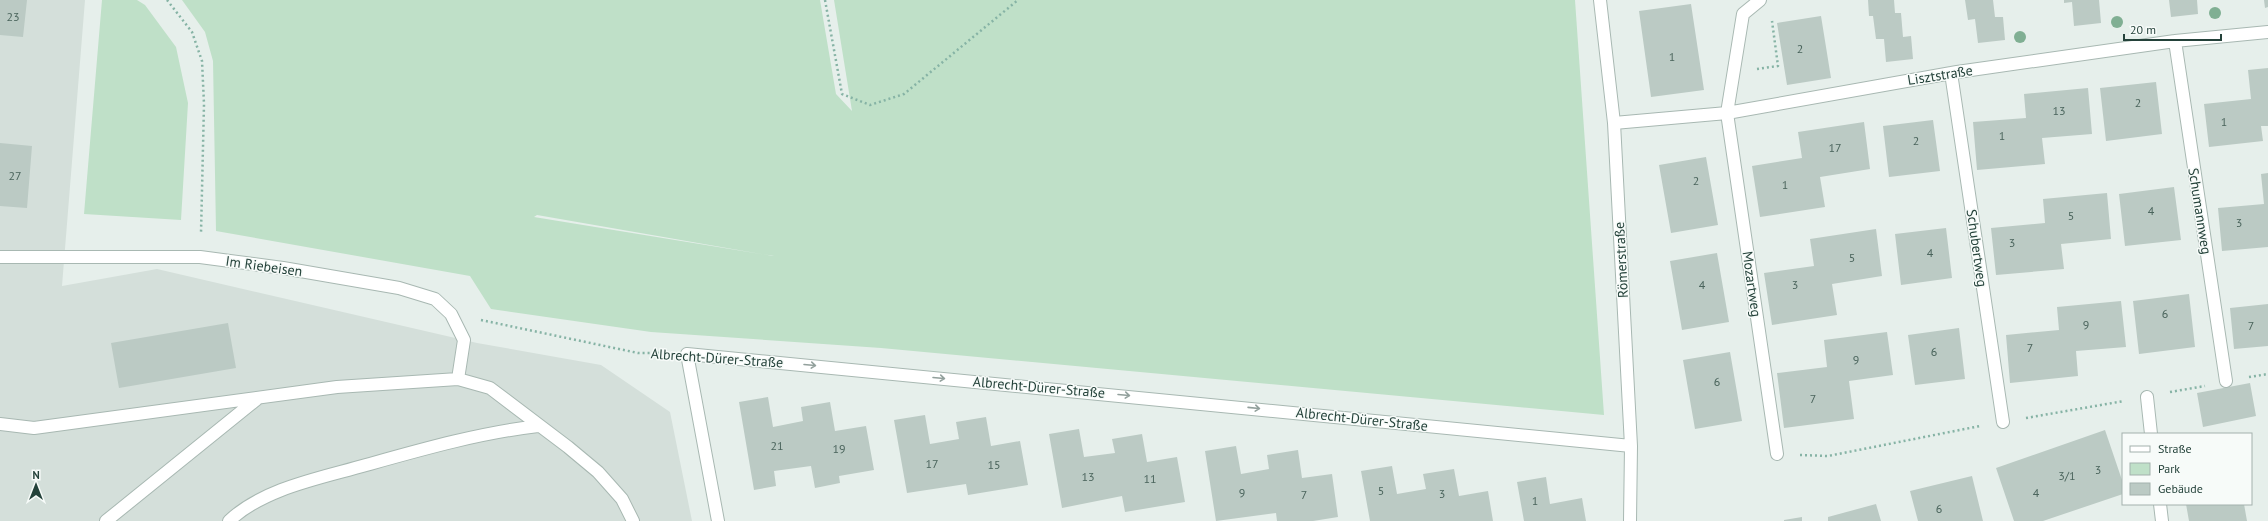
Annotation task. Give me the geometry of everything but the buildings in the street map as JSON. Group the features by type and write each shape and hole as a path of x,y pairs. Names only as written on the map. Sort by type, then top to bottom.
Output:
{"street":[{"name":"Römerstraße","path":"1600,0 1614,123 1631,446 1630,521"},
{"name":"Mozartweg","path":"1760,0 1743,14 1727,113 1777,454"},
{"name":"Lisztstraße","path":"1614,123 1727,113 1951,73 2175,41 2268,32"},
{"name":"Schumannweg","path":"2175,41 2226,381"},
{"name":"Schubertweg","path":"1951,73 2003,422"},
{"name":"Im Riebeisen","path":"0,257 200,256 283,268 399,288 435,299 451,314 464,340 458,379"},
{"name":"Albrecht-Dürer-Straße","path":"687,354 1631,446"},
{"path":"687,354 718,521"},
{"path":"0,424 34,428 337,387 458,379 490,388 598,472 622,499 633,521"},
{"path":"2147,397 2152,433"},
{"path":"106,521 258,398"},
{"path":"229,521 238,512 278,491 446,443 498,431 538,426"},
{"path":"2160,505 2162,521"}],"path":[{"path":"167,0 192,32 202,61 204,104 200,256"},
{"path":"825,0 842,94 870,105 904,94 1018,0"},
{"path":"1734,73 1778,66 1772,21"},
{"name":"Albrecht-Dürer-Straße","path":"451,314 638,353 687,354"}],"shaded area":[{"path":"0,0 85,0 62,286 157,269 477,343 601,365 670,412 692,521 0,521"}],"green space":[{"path":"102,0 137,0 145,5 176,47 188,103 181,220 84,214"},
{"path":"182,0 820,0 836,94 852,111 834,0 1575,0 1604,415 881,348 651,332 491,309 470,276 216,231 213,61 205,32","holes":["537,215 759,253 534,217"]}]}
